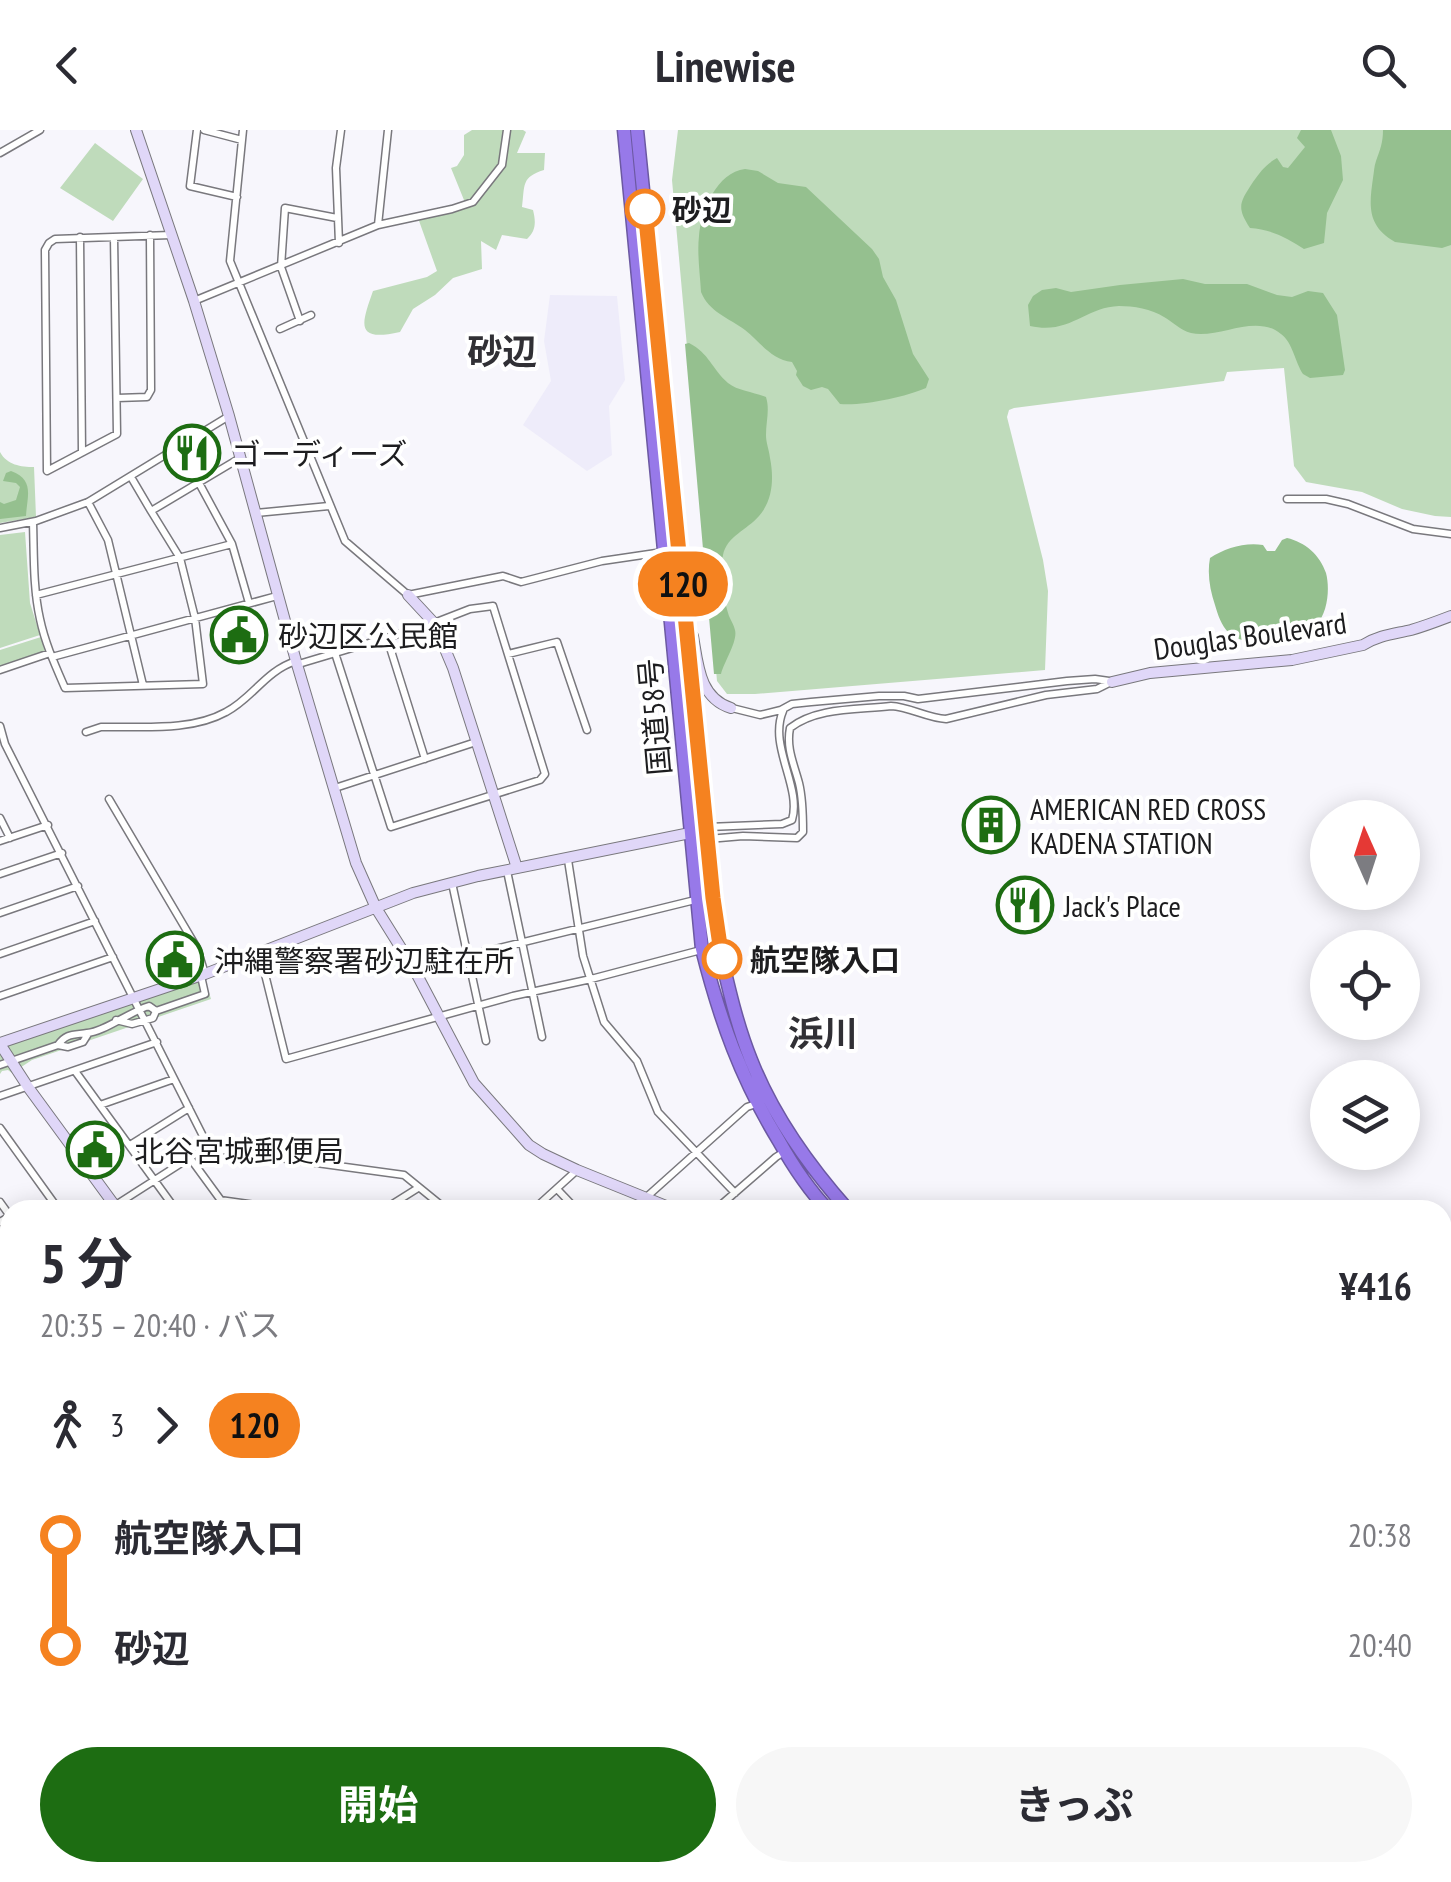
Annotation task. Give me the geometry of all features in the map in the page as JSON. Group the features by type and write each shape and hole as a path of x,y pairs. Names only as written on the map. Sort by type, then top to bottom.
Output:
{"highway":[{"name":"国道58号","path":"624,130 702,949 718,1012 756,1104 800,1176 820,1200"},
{"name":"国道58号","path":"637,130 719,947 732,1006 768,1098 793,1140 840,1200"}],"street":[{"path":"136,130 229,416 356,863 376,908 414,969 474,1083 529,1144 542,1154 651,1200"},
{"path":"237,197 190,186 200,130 242,140"},
{"path":"243,130 230,261 345,541 434,623 453,668 493,794 512,870 521,942 542,1037"},
{"path":"338,243 336,168 341,130"},
{"path":"378,225 388,130"},
{"path":"194,301 378,225 473,202 502,165 508,130"},
{"path":"0,152 37,131"},
{"path":"300,321 281,267 285,208 337,218"},
{"path":"117,398 147,397 150,390 150,235"},
{"path":"114,237 118,434 47,470 48,243 56,239 171,235"},
{"path":"80,238 82,452"},
{"path":"280,329 311,315"},
{"path":"0,528 33,522 88,502 229,416"},
{"path":"151,511 240,458"},
{"path":"33,522 40,618 65,688 202,684 195,618 180,558 131,477"},
{"path":"199,482 232,544 249,603"},
{"path":"1288,499 1326,499 1412,530 1451,534"},
{"path":"88,502 108,540 143,686"},
{"path":"256,513 330,506"},
{"path":"36,595 232,544"},
{"path":"408,595 504,576 521,582 602,561 664,552"},
{"path":"0,670 278,596"},
{"path":"684,596 702,682 722,705 760,715 792,704 849,699 946,719 1046,695 1097,689 1112,682"},
{"path":"86,732 100,727 198,724 229,712 281,666 493,606 544,774 540,780 390,827 335,653"},
{"name":"Douglas Boulevard","path":"1112,682 1150,674 1292,660 1363,645 1451,616"},
{"path":"386,638 425,759"},
{"path":"508,654 557,642 588,730"},
{"path":"707,833 797,838 803,832 803,809 790,758 790,728 803,719 904,696 918,699 1095,679 1112,682"},
{"path":"108,1200 28,1087 6,1063 0,1043 136,1004 392,900 452,883 690,834 792,820 793,797 779,722 786,708"},
{"path":"0,726 5,744 208,1146 404,1175 434,1200"},
{"path":"334,789 476,742"},
{"path":"110,799 198,948 205,994 156,1011 153,1018 132,1024 116,1020"},
{"path":"0,818 10,838"},
{"path":"0,841 48,825"},
{"path":"0,874 62,853"},
{"path":"568,860 584,956 604,1022 637,1061 658,1112 735,1192"},
{"path":"452,883 486,1041"},
{"path":"0,913 78,886"},
{"path":"414,969 696,900"},
{"path":"0,954 96,922"},
{"path":"260,953 286,1058 702,949"},
{"path":"0,996 113,957"},
{"path":"6,1063 79,1032 88,1034 108,1026 136,1004 156,1011"},
{"path":"0,1096 156,1042"},
{"path":"75,1071 169,1200"},
{"path":"100,1105 174,1079"},
{"path":"644,1200 747,1107 756,1104"},
{"path":"130,1145 189,1108"},
{"path":"0,1128 52,1200"},
{"path":"127,1200 208,1146"},
{"path":"726,1200 785,1152"},
{"path":"190,1158 220,1200"},
{"path":"544,1200 577,1170"},
{"path":"399,1200 418,1188"},
{"path":"558,1188 568,1200"}],"shaded area":[{"path":"472,130 523,130 526,132 517,153 545,153 544,170 531,176 524,187 522,207 533,210 532,233 527,239 502,235 496,250 481,241 482,269 453,278 413,309 400,332 375,335 365,328 364,322 373,291 437,271 418,218 466,205 451,168 464,155 464,135"},
{"path":"678,130 1451,130 1451,517 1402,509 1362,492 1306,482 1294,466 1284,368 1227,372 1224,381 1014,408 1007,417 1048,591 1045,670 727,694 717,681 672,180"},
{"path":"1301,130 1331,130 1341,156 1343,180 1327,213 1324,243 1304,249 1278,235 1250,228 1241,209 1245,195 1266,166 1277,158 1288,168 1305,147 1297,138"},
{"path":"1383,130 1451,130 1451,245 1442,248 1395,242 1379,229 1371,206"},
{"path":"95,143 143,179 113,221 60,188"},
{"path":"745,169 758,171 778,183 806,187 872,249 896,300 913,354 929,379 926,388 884,400 840,404 828,389 811,390 803,386 792,362 772,354 709,305 701,292 699,264 703,215 712,194 726,177"},
{"path":"1183,279 1205,284 1247,284 1292,297 1308,291 1323,293 1337,315 1343,375 1310,378 1303,374 1285,338 1260,326 1191,333 1154,312 1119,306 1056,327 1030,326 1028,305 1042,290 1071,292"},
{"path":"550,295 617,296 625,380 609,406 612,455 587,471 523,425 551,381 544,341"},
{"path":"689,343 728,383 766,397 768,406 770,496 764,510 733,538 723,555 723,593 735,635 721,674 714,674 685,344"},
{"path":"0,452 19,466 34,467 36,517 0,523"},
{"path":"11,471 27,484 26,516 0,519 0,502 16,500 20,487 3,481"},
{"path":"25,532 30,603 40,635 0,648 0,535"},
{"path":"1287,538 1311,550 1323,566 1328,586 1323,614 1308,632 1286,641 1260,643 1237,638 1226,630 1217,612 1210,582 1210,558 1249,544 1275,551"},
{"path":"41,637 45,652 0,667 0,650"},
{"path":"203,974 211,999 32,1060 12,1073 8,1070 0,1074 0,1043"}],"bus line":[{"name":"120","path":"645,209 722,959"}],"place":[{"name":"砂辺","path":"645,209"},
{"name":"ゴーディーズ","path":"192,453"},
{"name":"砂辺区公民館","path":"239,635"},
{"name":"AMERICAN RED CROSS KADENA STATION","path":"991,825"},
{"name":"Jack's Place","path":"1025,905"},
{"name":"航空隊入口","path":"722,959"},
{"name":"沖縄警察署砂辺駐在所","path":"175,960"},
{"name":"北谷宮城郵便局","path":"95,1150"}],"district":[{"name":"砂辺","path":"502,351"},
{"name":"浜川","path":"823,1033"}]}
